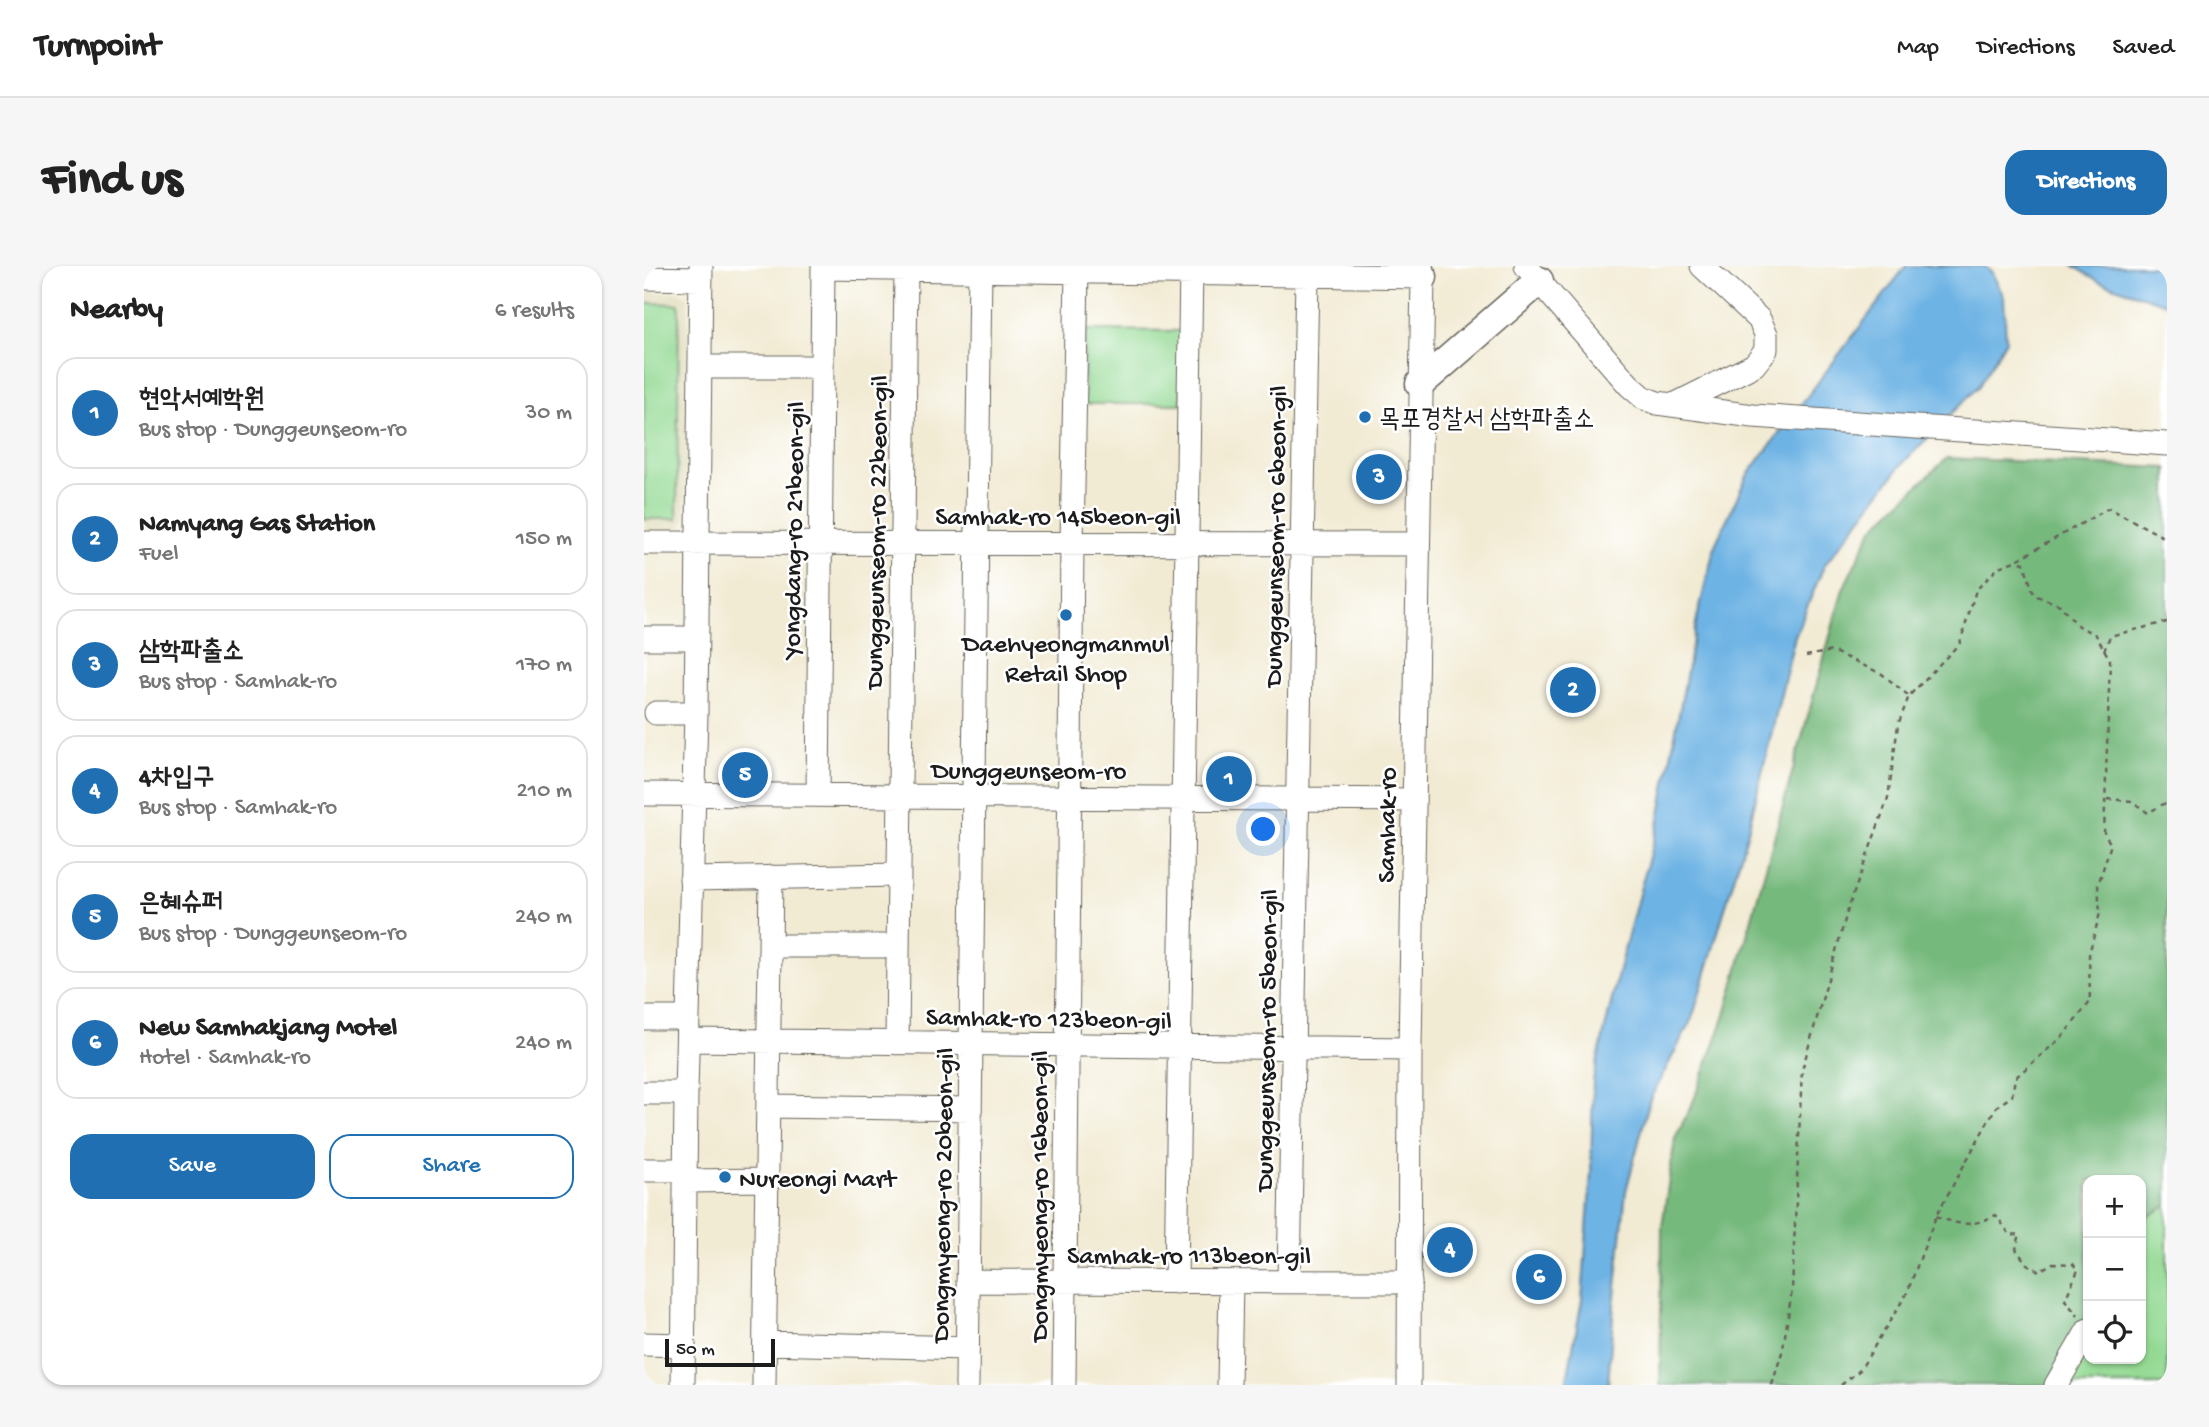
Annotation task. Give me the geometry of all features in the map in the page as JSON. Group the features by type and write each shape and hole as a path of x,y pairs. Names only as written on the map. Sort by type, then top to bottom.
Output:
{"main road":[{"path":"1420,384 1533,273"}],"street":[{"path":"1674,405 1754,365 1766,350 1766,334 1759,319 1702,266"},
{"path":"823,267 1191,270 1307,275 1419,270"},
{"name":"Yongdang-ro 21beon-gil","path":"818,795 823,267"},
{"name":"Dongmyeong-ro 20beon-gil","path":"967,1385 980,268"},
{"name":"Dunggeunseom-ro 22beon-gil","path":"897,1043 906,269"},
{"path":"1176,1282 1191,270"},
{"name":"Samhak-ro","path":"1409,1385 1419,270"},
{"name":"Dongmyeong-ro 16beon-gil","path":"1064,1385 1077,271"},
{"path":"644,278 701,272 696,713 686,1093 684,1385"},
{"path":"1533,273 1636,393 1644,398 1674,405 1777,418 2167,444"},
{"name":"Dunggeunseom-ro 6beon-gil","path":"1298,799 1307,275"},
{"path":"700,368 822,367"},
{"name":"Samhak-ro 145beon-gil","path":"644,543 1417,544"},
{"path":"644,638 684,638"},
{"path":"656,713 696,713"},
{"name":"Dunggeunseom-ro","path":"644,794 1414,800"},
{"name":"Dunggeunseom-ro 5beon-gil","path":"1289,1282 1298,799"},
{"path":"691,879 899,875"},
{"path":"764,1385 771,1041 771,877"},
{"path":"771,946 898,947"},
{"name":"Samhak-ro 123beon-gil","path":"644,1018 688,1029 771,1041 1410,1049"},
{"path":"644,1093 686,1093"},
{"path":"769,1106 970,1108"},
{"path":"644,1170 768,1180"},
{"name":"Samhak-ro 113beon-gil","path":"968,1281 1410,1282"},
{"path":"1228,1385 1231,1282"},
{"path":"2056,1385 2083,1339"},
{"path":"765,1343 967,1348"},
{"path":"644,1344 684,1345"}],"path":[{"path":"1772,1385 1783,1349 1792,1290 1802,1070 1848,909 1888,798 1898,725 1909,696 1960,643 1976,590 2000,568 2109,508 2167,539"},
{"path":"1841,1385 1860,1370 1908,1293 1936,1216 1996,1107 2012,1096 2015,1078 2062,1037 2090,1002 2088,954 2100,913 2098,885 2111,844 2104,834 2110,660 2096,635 2078,626 2060,605 2034,595 2024,563 2017,560"},
{"path":"2104,651 2110,636 2167,622"},
{"path":"1806,656 1832,651 1882,674 1909,696"},
{"path":"2107,799 2132,801 2148,813 2167,802"},
{"path":"1936,1216 1957,1224 1978,1224 1996,1215 2010,1234 2020,1234 2016,1249 2027,1264 2039,1271 2053,1263 2073,1264 2078,1270 2065,1300 2082,1320 2083,1325"}],"shaded area":[{"path":"644,292 678,292 688,298 685,521 673,532 644,532"}],"green space":[{"path":"644,303 679,304 677,519 644,519"},
{"path":"1085,330 1182,331 1181,404 1084,404"},
{"path":"1947,458 2167,468 2167,1206 2146,1217 2146,1175 2083,1175 2083,1324 2051,1385 1660,1385 1662,1226 1675,1138 1693,1102 1725,1015 1843,589 1872,529"},
{"path":"2167,1198 2167,1385 2054,1385 2083,1337 2083,1364 2146,1364 2146,1213"}],"water":[{"path":"1906,266 1984,266 1991,271 2004,297 2006,340 1979,386 1902,464 1824,566 1795,636 1747,835 1692,1019 1650,1099 1626,1191 1608,1385 1566,1385 1582,1300 1591,1172 1593,1080 1621,961 1659,820 1697,618 1715,545 1747,476"},
{"path":"2074,266 2167,266 2167,304 2100,282"}],"place":[{"name":"목포경찰서 삼학파출소","path":"1365,417"},
{"name":"삼학파출소","path":"1379,477"},
{"name":"Daehyeongmanmul Retail Shop","path":"1066,615"},
{"name":"Namyang Gas Station","path":"1573,690"},
{"name":"은혜슈퍼","path":"745,775"},
{"name":"현악서예학원","path":"1229,779"},
{"name":"Nureongi Mart","path":"725,1177"},
{"name":"4차입구","path":"1450,1250"},
{"name":"New Samhakjang Motel","path":"1539,1277"}]}
